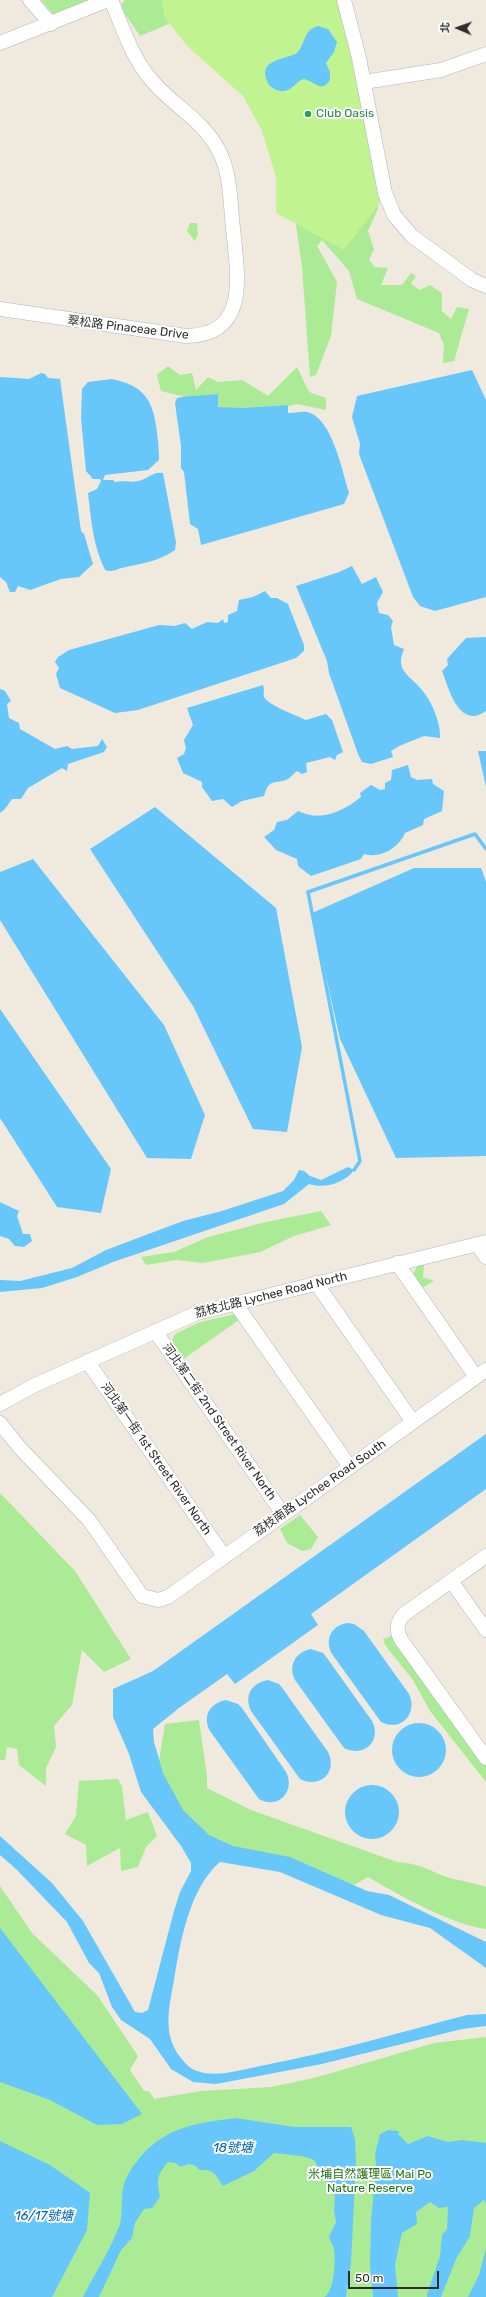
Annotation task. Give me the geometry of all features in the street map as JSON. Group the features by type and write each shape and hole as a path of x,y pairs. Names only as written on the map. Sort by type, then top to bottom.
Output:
{"street":[{"path":"30,0 51,24"},
{"path":"0,43 109,0"},
{"name":"翠松路 Pinaceae Drive","path":"0,309 186,336 204,334 212,331 226,319 234,306 238,283 229,188 222,157 206,130 163,93 146,74 109,0"},
{"path":"344,0 364,82 384,193 394,215 412,236 472,280 486,286"},
{"path":"364,82 432,72 486,54"},
{"path":"482,1243 486,1256"},
{"name":"荔枝北路 Lychee Road North","path":"0,1404 35,1385 197,1312 482,1243"},
{"path":"397,1263 481,1374"},
{"path":"316,1283 413,1422"},
{"path":"235,1303 350,1467"},
{"name":"河北第二街 2nd Street River North","path":"155,1331 283,1514"},
{"name":"河北第一街 1st Street River North","path":"87,1361 224,1556"},
{"name":"荔枝南路 Lychee Road South","path":"0,1423 20,1448 89,1520 142,1596 152,1600 158,1600 168,1597 481,1374"},
{"path":"486,1556 402,1615 398,1625 399,1636 486,1758"},
{"path":"451,1581 486,1630"}],"green space":[{"path":"41,0 96,0 59,21"},
{"path":"125,0 188,0 178,20 140,36 120,7"},
{"name":"Club Oasis","path":"162,0 338,0 344,20 380,203 344,250 276,213 276,177 262,131 243,96 187,46 164,16"},
{"path":"376,188 378,209 368,231 374,249 369,260 375,267 388,268 381,285 402,285 411,273 416,276 411,284 420,290 430,285 442,293 442,311 451,319 457,307 469,309 454,361 443,363 444,345 439,333 357,299 349,271 322,240 317,246 337,282 331,336 316,375 310,377 302,267 294,211"},
{"path":"190,223 197,223 198,233 195,241 187,231"},
{"path":"168,366 180,375 192,373 196,390 208,377 218,382 242,380 268,396 297,367 309,392 326,398 326,410 297,404 258,414 239,414 206,402 161,391 157,375"},
{"path":"321,1211 331,1225 294,1236 260,1252 203,1263 176,1260 146,1265 141,1257 174,1252 208,1237 266,1222"},
{"path":"418,1264 424,1265 423,1277 434,1281 417,1291 410,1281"},
{"path":"235,1314 239,1320 182,1360 171,1342 175,1334 200,1322"},
{"path":"0,1493 75,1571 131,1659 104,1672 82,1650 72,1705 54,1726 56,1747 46,1768 46,1786 19,1765 17,1749 7,1747 5,1760 0,1760"},
{"path":"300,1515 318,1537 311,1549 302,1551 287,1543 280,1529"},
{"path":"394,1635 486,1766 486,1782 430,1711 413,1680 385,1645 383,1639"},
{"path":"199,1720 207,1776 207,1788 251,1810 397,1862 417,1865 449,1878 486,1887 486,1929 473,1927 442,1916 368,1877 345,1890 199,1843 154,1791 165,1724"},
{"path":"118,1779 122,1787 126,1820 148,1812 157,1836 146,1847 138,1867 121,1871 120,1848 87,1866 86,1845 65,1834 76,1816 79,1781"},
{"name":"米埔自然護理區 Mai Po Nature Reserve","path":"0,1886 32,1933 97,1995 138,2056 130,2070 144,2091 149,2091 154,2099 201,2091 271,2087 314,2078 434,2043 486,2037 486,2297 0,2297"}],"water":[{"path":"318,26 328,29 337,42 334,52 326,63 330,72 330,80 327,84 324,86 318,86 304,79 284,91 279,91 269,85 265,75 266,69 269,65 279,59 297,53 310,30"},
{"path":"472,370 486,400 486,597 435,611 420,606 413,597 359,454 360,444 352,417 357,396"},
{"path":"41,373 45,374 48,378 60,379 81,531 84,534 93,564 79,577 61,579 30,590 18,586 15,592 10,592 6,582 0,577 0,377 29,379"},
{"path":"112,379 123,382 140,390 150,403 155,421 159,460 148,470 105,475 103,480 113,480 115,482 135,482 156,473 163,473 176,542 175,550 163,557 111,571 105,570 98,552 93,532 88,493 97,489 101,481 100,479 93,479 86,471 81,418 82,389 88,382"},
{"path":"218,394 218,407 243,408 288,405 288,413 307,412 316,416 323,424 335,446 349,493 344,504 201,545 198,529 190,524 184,472 181,468 181,446 175,403 177,398"},
{"path":"352,566 362,584 376,577 383,592 377,603 379,613 388,615 393,621 391,627 394,645 404,649 401,657 402,668 418,685 429,700 435,713 440,732 440,738 424,736 399,746 391,751 393,757 371,764 362,762 358,754 329,673 327,661 296,586 339,572"},
{"path":"265,591 271,598 277,598 288,604 304,645 304,651 296,658 138,710 115,713 60,688 56,674 59,668 55,662 58,657 69,650 159,625 175,626 185,623 192,629 207,622 218,623 223,619 224,623 228,622 228,615 237,611 239,600 253,597"},
{"path":"486,637 486,711 477,715 469,715 456,705 442,671 448,665 447,659 466,638"},
{"path":"263,685 264,697 283,710 306,720 326,714 332,720 343,752 337,755 335,760 330,757 306,763 307,772 302,774 297,771 288,779 271,784 268,786 264,796 242,801 232,807 223,799 212,801 202,787 202,782 183,773 177,758 184,754 186,748 184,740 193,725 187,708"},
{"path":"0,689 5,691 11,701 7,704 9,718 19,723 20,729 55,749 67,746 72,749 98,746 102,739 107,747 104,752 68,764 67,771 62,768 28,788 21,799 12,799 0,813"},
{"path":"478,751 486,751 486,787"},
{"path":"408,765 411,777 417,780 432,779 433,784 444,791 442,811 424,819 423,825 405,833 394,848 382,854 364,854 361,859 311,876 298,866 297,859 276,850 264,837 274,830 277,822 287,820 298,811 315,816 331,814 339,811 361,797 360,793 371,785 380,790 385,789 385,783 391,780 392,770"},
{"path":"155,807 276,908 302,1047 287,1132 253,1129 193,1006 90,849"},
{"path":"33,859 164,1025 205,1115 191,1159 147,1158 0,920 0,872"},
{"path":"414,868 481,868 486,882 486,1156 396,1158 340,1039 312,913"},
{"path":"0,1009 111,1169 101,1213 57,1207 0,1118"},
{"path":"348,1167 354,1170 350,1175 340,1181 334,1184 321,1186 309,1184 284,1204 113,1262 77,1277 42,1288 0,1292 0,1280 20,1281 72,1268 106,1250 183,1221 222,1211 283,1191 294,1180 299,1170 321,1180"},
{"path":"0,1202 19,1211 17,1216 23,1234 30,1234 32,1241 24,1247 15,1246 9,1239 0,1236"},
{"path":"486,1434 486,1489 311,1614 318,1625 235,1684 227,1674 179,1708 153,1729 154,1742 163,1773 183,1810 209,1835 233,1846 290,1857 367,1891 389,1895 486,1942 486,1968 430,1928 381,1915 280,1872 220,1862 201,1886 188,1916 183,1933 170,2000 168,2020 171,2040 175,2049 188,2066 194,2070 204,2073 220,2074 338,2049 467,2015 486,2014 486,2026 462,2029 322,2064 216,2084 193,2082 171,2069 150,2039 121,2020 112,2007 99,1973 89,1963 67,1922 16,1869 0,1855 0,1836 52,1883 83,1921 135,2012 142,2013 148,2010 174,1911 180,1892 191,1871 191,1863 181,1846 141,1792 129,1754 113,1717 113,1689 153,1671"},
{"path":"342,1624 354,1624 364,1631 409,1694 411,1708 406,1719 401,1723 395,1725 381,1722 332,1654 329,1643 331,1634"},
{"path":"311,1649 323,1653 372,1721 375,1735 373,1741 364,1749 351,1751 344,1748 295,1680 292,1670 294,1660 301,1653"},
{"path":"268,1680 279,1684 328,1752 331,1766 329,1772 320,1780 307,1782 300,1779 251,1711 248,1700 250,1691 257,1684"},
{"path":"226,1700 238,1704 242,1708 286,1772 289,1786 287,1792 279,1800 266,1802 259,1799 210,1731 207,1720 209,1711 216,1704"},
{"path":"419,1723 429,1725 438,1731 444,1740 446,1750 444,1760 438,1769 429,1775 419,1777 409,1775 400,1769 394,1760 392,1750 394,1740 400,1731 409,1725"},
{"path":"372,1785 382,1787 391,1793 397,1802 399,1812 397,1822 391,1831 382,1837 372,1839 362,1837 353,1831 347,1822 345,1812 347,1802 353,1793 362,1787"},
{"path":"0,1928 142,2114 122,2124 97,2125 50,2100 0,2082"},
{"name":"18號塘","path":"236,2118 294,2127 351,2127 355,2139 356,2162 351,2263 346,2297 324,2297 330,2289 334,2276 334,2249 329,2237 336,2222 334,2211 335,2196 314,2160 302,2156 274,2153 254,2171 223,2186 211,2171 199,2170 196,2166 189,2164 180,2167 176,2163 168,2162 158,2178 160,2197 152,2208 144,2209 135,2223 132,2238 121,2250 99,2297 83,2297 108,2252 120,2224 124,2183 130,2171 141,2156 151,2146 173,2132 196,2124"},
{"path":"388,2130 399,2131 398,2134 408,2144 428,2136 448,2142 462,2140 486,2143 486,2203 484,2200 474,2208 470,2236 456,2259 441,2297 427,2297 427,2295 440,2256 442,2235 447,2229 448,2207 439,2208 430,2202 416,2212 417,2224 402,2233 395,2264 398,2297 373,2297 370,2264 371,2222 376,2165 375,2154 380,2134"},
{"name":"16/17號塘","path":"0,2141 50,2165 90,2193 87,2230 52,2297 0,2297"},
{"path":"486,2248 486,2297 468,2297 479,2275"}],"waterway":[{"path":"354,1170 360,1161 308,892 475,834 486,849"}],"place":[{"name":"Club Oasis","path":"308,114"}]}
